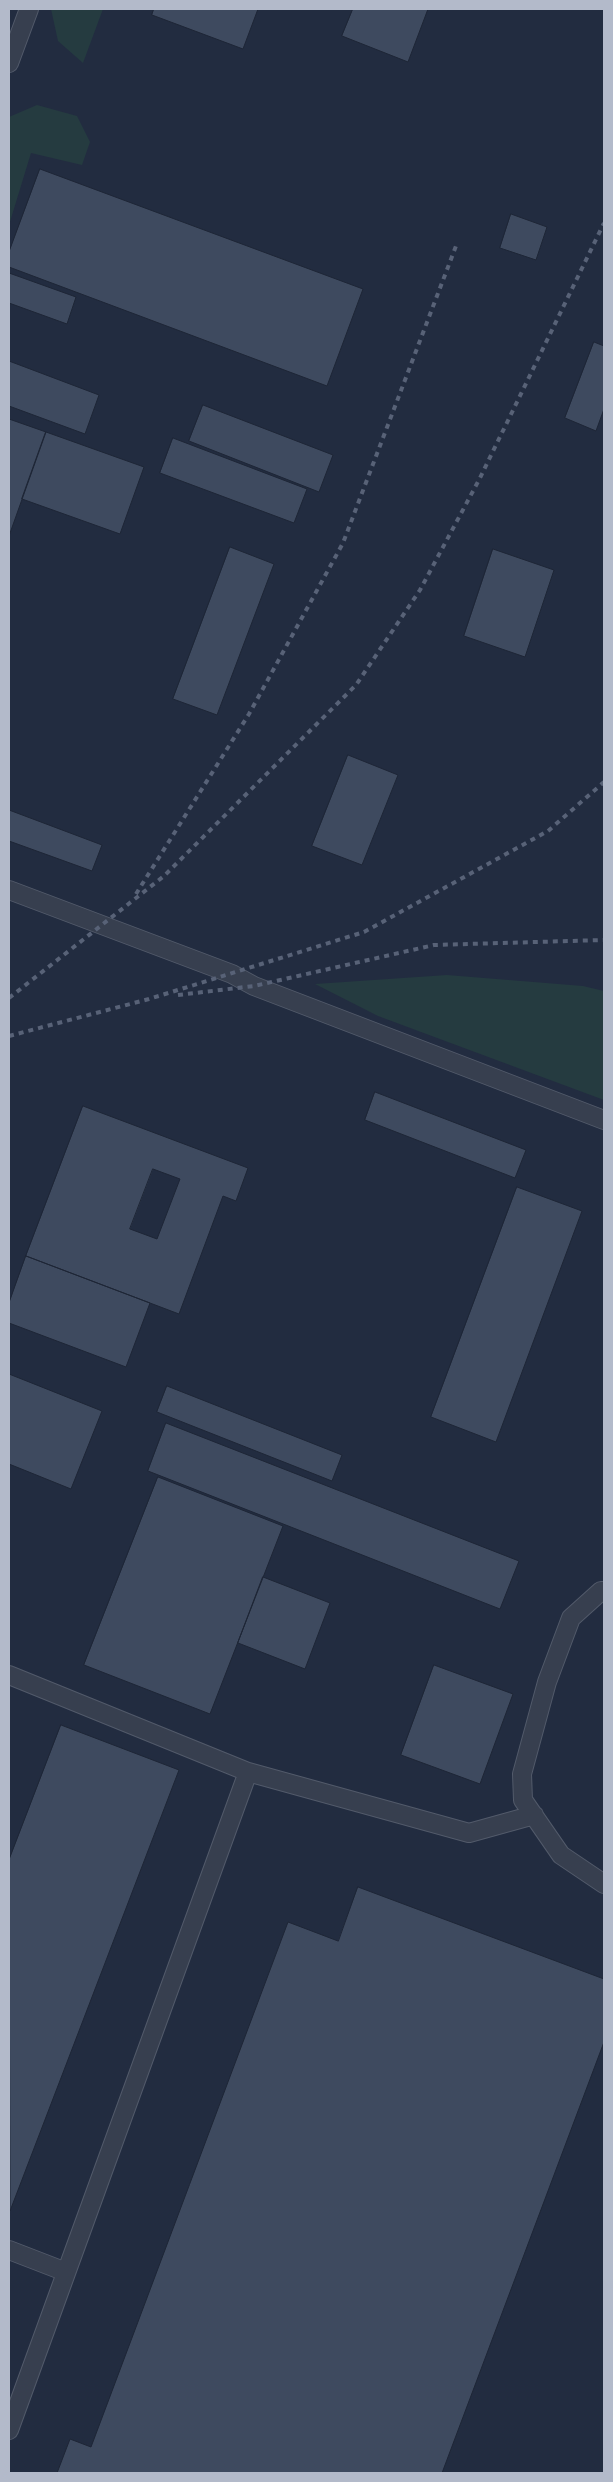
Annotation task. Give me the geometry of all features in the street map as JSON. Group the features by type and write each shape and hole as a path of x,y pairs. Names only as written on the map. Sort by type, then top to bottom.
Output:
{"lane":[{"path":"9,63 29,9"},
{"path":"9,890 232,974 254,986 604,1120"},
{"path":"604,1591 601,1591 571,1618 547,1682 522,1774 523,1800 561,1855 604,1884"},
{"path":"9,1676 248,1772 469,1833 534,1815"},
{"path":"9,2430 248,1772"},
{"path":"9,2250 66,2272"}],"green space":[{"path":"51,9 103,9 83,63 58,41"},
{"path":"37,105 77,116 90,142 82,165 31,153 9,225 9,117"},
{"path":"447,975 583,986 604,991 604,1100 378,1016 315,984"}],"building":[{"path":"154,9 258,9 243,49 152,15"},
{"path":"353,9 428,9 408,62 342,36"},
{"path":"40,169 363,289 327,386 9,267 9,252"},
{"path":"511,214 547,227 536,260 500,248"},
{"path":"9,273 76,297 67,324 9,303"},
{"path":"594,342 604,346 604,409 596,431 565,418"},
{"path":"9,361 99,395 85,434 9,406"},
{"path":"203,405 333,455 319,492 189,441"},
{"path":"9,419 46,432 9,536"},
{"path":"46,432 144,467 120,534 22,499"},
{"path":"173,438 307,489 294,523 160,473"},
{"path":"230,547 274,564 217,715 173,699"},
{"path":"493,549 554,570 525,657 464,636"},
{"path":"348,755 398,775 362,865 312,846"},
{"path":"9,810 102,845 92,871 9,841"},
{"path":"375,1092 526,1150 515,1178 365,1120"},
{"path":"83,1106 248,1168 236,1201 223,1196 179,1314 26,1256","holes":["153,1169 180,1179 157,1239 130,1229"]},
{"path":"517,1187 582,1211 496,1442 431,1417"},
{"path":"26,1256 150,1303 126,1367 9,1323 9,1303"},
{"path":"9,1374 102,1411 71,1489 9,1464"},
{"path":"167,1386 342,1455 332,1481 157,1412"},
{"path":"166,1423 519,1561 500,1609 148,1471"},
{"path":"158,1477 283,1526 210,1714 84,1665"},
{"path":"263,1577 330,1603 305,1669 238,1643"},
{"path":"434,1665 513,1694 480,1784 401,1755"},
{"path":"61,1725 179,1770 10,2211 9,1860"},
{"path":"358,1887 604,1979 604,2042 442,2473 57,2473 70,2439 91,2447 288,1922 338,1941"}],"railway":[{"path":"9,998 164,876 356,685 420,590 480,478 604,223"},
{"path":"136,894 249,714 343,543 456,246"},
{"path":"9,1036 149,999 364,932 548,831 604,782"},
{"path":"178,995 254,986 434,945 604,940"}]}
